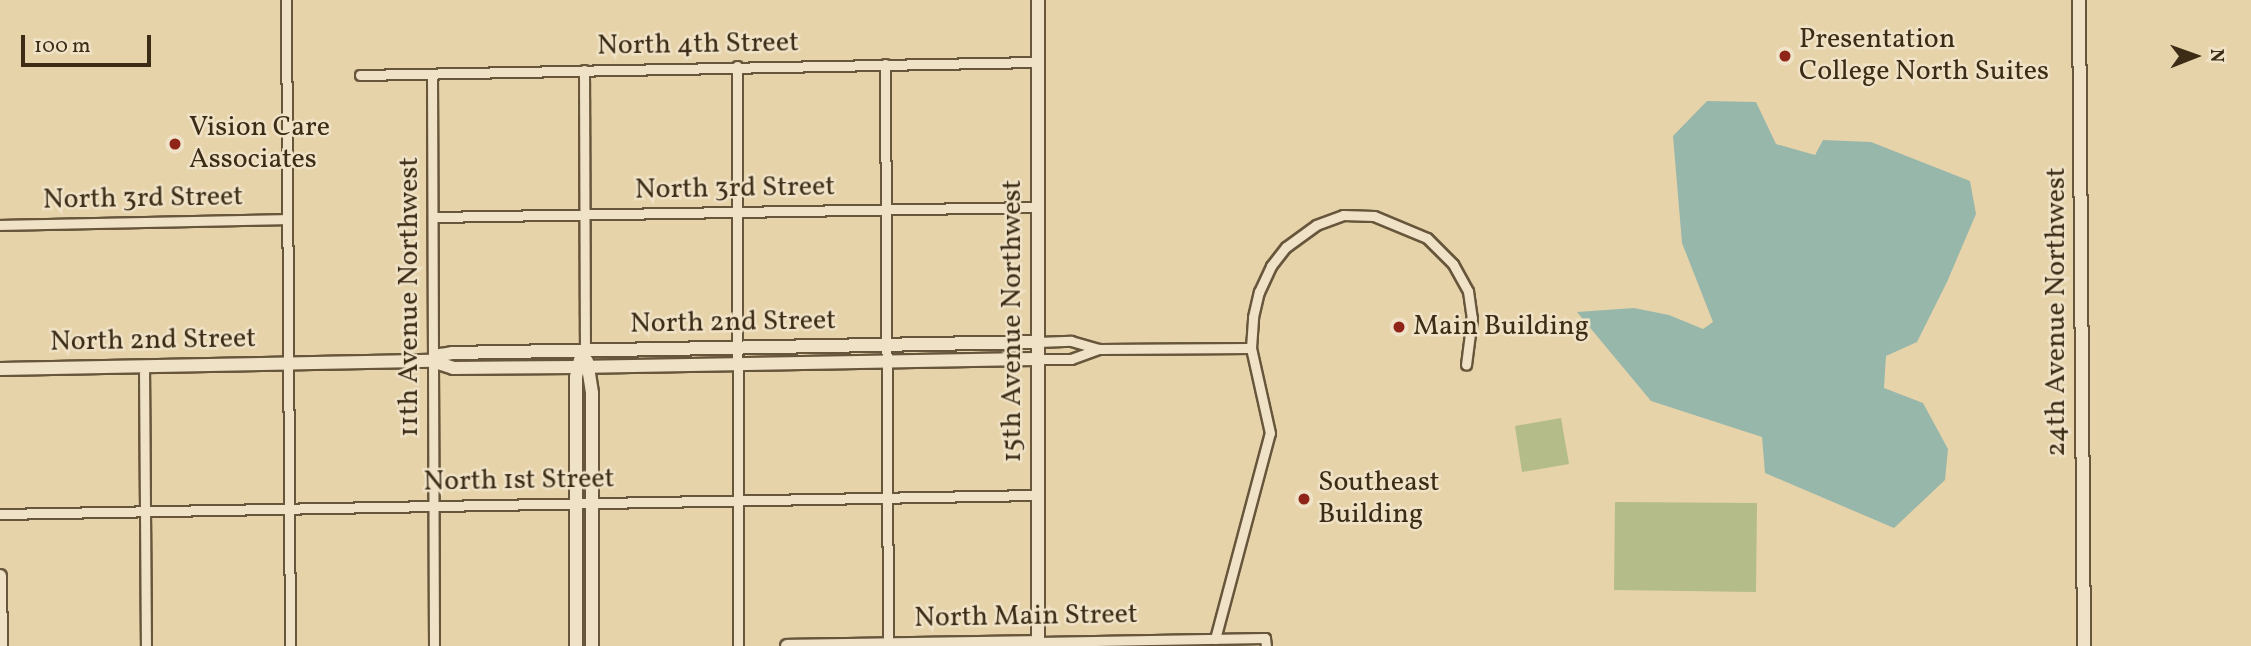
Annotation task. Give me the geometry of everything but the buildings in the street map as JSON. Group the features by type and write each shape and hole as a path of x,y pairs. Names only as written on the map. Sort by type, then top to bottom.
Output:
{"street":[{"path":"286,0 290,646"},
{"name":"15th Avenue Northwest","path":"1038,0 1038,644"},
{"name":"24th Avenue Northwest","path":"2079,0 2084,646"},
{"name":"North 4th Street","path":"360,75 1038,62"},
{"path":"886,64 888,645"},
{"path":"737,66 738,646"},
{"path":"576,646 575,502 585,350 584,70"},
{"name":"11th Avenue Northwest","path":"432,74 434,646"},
{"name":"North 3rd Street","path":"433,217 1037,207"},
{"path":"1214,639 1270,433 1251,348 1253,317 1259,292 1270,266 1286,247 1317,225 1343,215 1358,214 1413,230 1427,238 1453,264 1468,291 1471,305 1466,365"},
{"name":"North 3rd Street","path":"0,225 287,219"},
{"path":"1037,342 1071,341 1099,348 1251,348"},
{"name":"North 2nd Street","path":"432,361 441,355 452,353 1037,342"},
{"path":"1038,359 1071,359 1099,348"},
{"name":"North 2nd Street","path":"0,369 432,361 453,368 1038,359"},
{"path":"144,366 146,646"},
{"path":"583,367 593,502 592,646"},
{"name":"North 1st Street","path":"0,514 1039,495"},
{"path":"0,576 1,646"},
{"name":"North Main Street","path":"787,646 1163,643 1214,639 1265,642"}],"green space":[{"path":"1561,418 1569,464 1522,472 1515,426"},
{"path":"1615,502 1757,503 1756,592 1614,590"}],"shaded area":[{"path":"1707,101 1756,102 1776,144 1815,155 1823,140 1871,142 1970,181 1976,214 1947,282 1917,342 1886,356 1884,388 1923,403 1948,449 1945,480 1894,528 1765,473 1762,437 1651,401 1577,312 1634,308 1669,315 1703,329 1713,322 1682,243 1673,136"}],"place":[{"name":"Presentation College North Suites","path":"1785,56"},
{"name":"Vision Care Associates","path":"175,144"},
{"name":"Main Building","path":"1399,327"},
{"name":"Southeast Building","path":"1304,499"}]}
